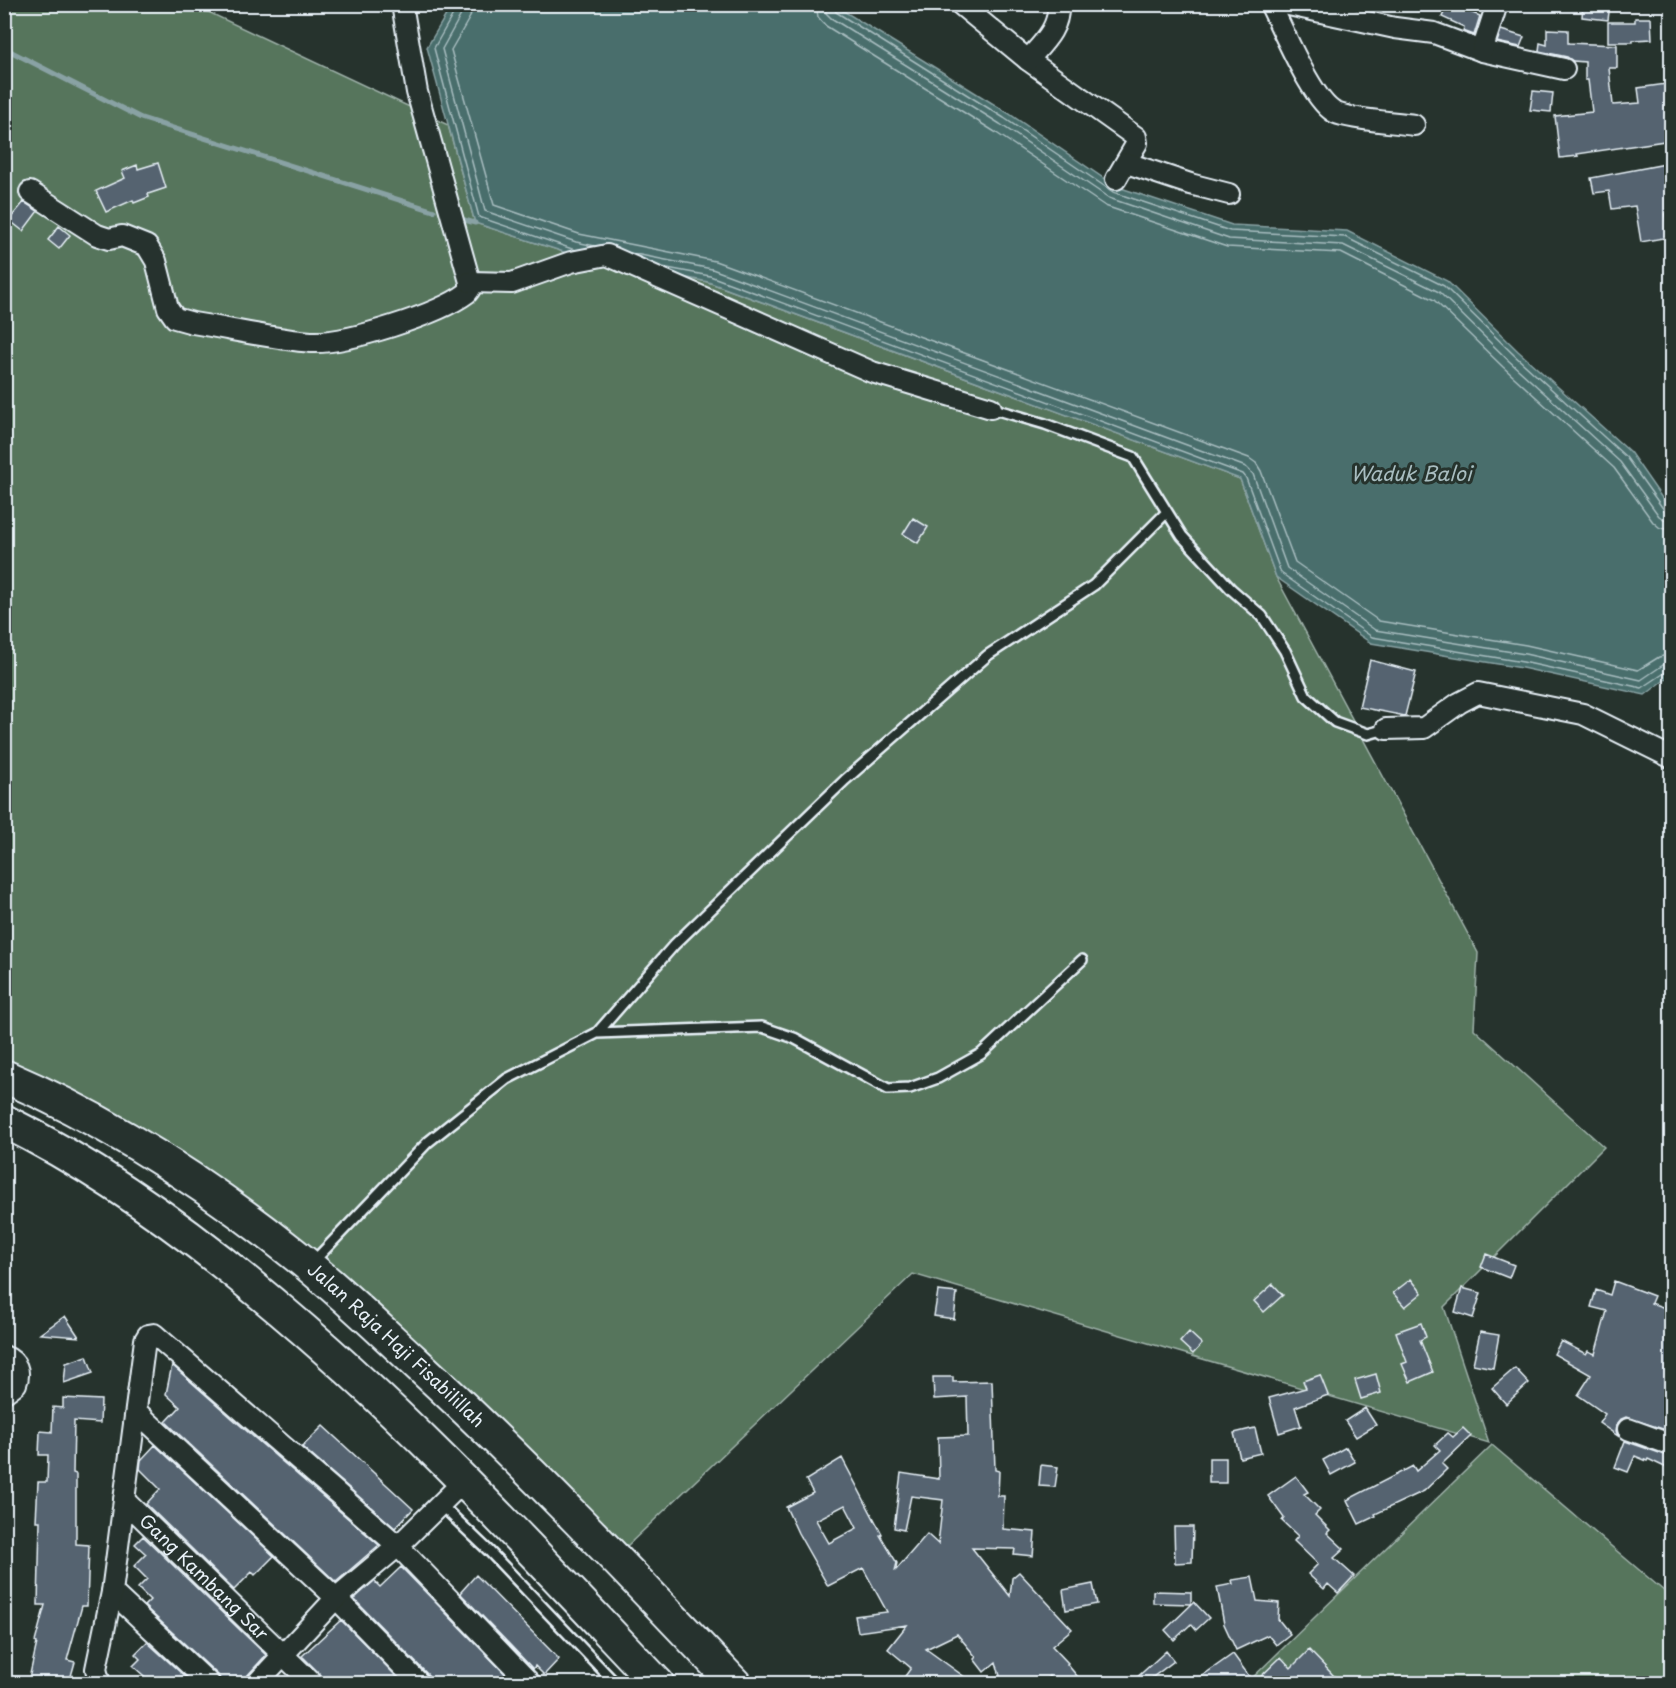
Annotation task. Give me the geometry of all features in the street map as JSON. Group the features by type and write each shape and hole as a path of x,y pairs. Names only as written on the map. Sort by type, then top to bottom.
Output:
{"main road":[{"path":"4,1053 56,1098"},
{"name":"Jalan Raja Haji Fisabilillah","path":"4,1076 56,1098 170,1164 225,1202 309,1266 513,1454 617,1558 735,1683"},
{"path":"7,1126 81,1164 152,1209 236,1273 328,1349 465,1480 658,1683"}],"street":[{"path":"30,192 96,235 110,238 122,236 147,246 156,261 168,308 175,318 193,323 312,342 345,338 429,314 467,293 470,289 470,282 417,92 402,4"},
{"path":"960,4 1028,60 1133,133 1137,143 1121,171 1229,194"},
{"path":"1028,60 1054,28 1058,16 1058,4"},
{"path":"1270,4 1312,88 1327,108 1342,115 1414,125"},
{"path":"1284,4 1395,28 1434,33 1482,51 1564,69"},
{"path":"1482,51 1497,4"},
{"path":"470,282 512,283 571,262 607,255 872,372 991,408"},
{"path":"1386,729 1424,728 1459,703 1478,693 1583,714 1671,758"},
{"path":"100,1683 96,1669 112,1592 145,1340 148,1335 154,1334 398,1546 531,1683"},
{"path":"4,1356 13,1360 18,1372 16,1384 4,1393"},
{"path":"135,1411 336,1598 420,1683"},
{"path":"1628,1429 1671,1445"},
{"path":"256,1683 336,1598 398,1546 465,1480"},
{"name":"Gang Kambang Sar","path":"124,1500 313,1683"},
{"path":"112,1592 210,1683"}],"lane":[{"path":"991,408 1045,424 1133,457 1182,536 1231,589 1262,616 1285,651 1306,696 1335,722 1368,734 1386,729"},
{"path":"309,1266 428,1142 507,1079 597,1033 674,945 845,780 988,655 1094,585 1167,512"},
{"path":"597,1033 762,1027 794,1038 888,1089 910,1088 938,1078 981,1054 1082,960"},
{"path":"440,1504 489,1551 616,1683"}],"green space":[{"path":"4,5 209,5 206,11 448,125 475,223 573,255 708,282 1240,479 1276,577 1478,953 1474,1029 1604,1147 1444,1307 1489,1443 913,1274 606,1566 353,1320 179,1179 5,1067"},
{"path":"1492,1445 1671,1597 1671,1683 1246,1684"}],"water":[{"name":"Waduk Baloi","path":"452,5 834,5 1008,113 1115,186 1232,225 1347,231 1447,281 1518,351 1630,452 1671,511 1671,675 1645,695 1522,668 1371,643 1276,577 1240,479 708,282 573,255 475,223 427,47"}],"building":[{"path":"1448,4 1460,4 1480,16 1474,35 1463,31 1464,27 1442,17"},
{"path":"1583,4 1610,4 1608,20 1582,17"},
{"path":"1635,18 1651,18 1652,39 1608,42 1608,22 1635,22"},
{"path":"1547,29 1568,30 1568,43 1617,45 1617,68 1609,68 1613,105 1640,103 1638,88 1666,84 1671,140 1560,158 1555,116 1592,112 1588,80 1585,80 1585,62 1573,61 1567,57 1539,51 1540,43 1547,45"},
{"path":"1501,30 1524,37 1520,47 1497,42"},
{"path":"1533,91 1553,93 1551,112 1530,110"},
{"path":"158,163 166,188 148,194 149,197 134,203 133,200 106,212 96,191 125,178 122,171 137,165 138,169"},
{"path":"1671,163 1671,180 1666,181 1671,212 1665,214 1669,237 1641,242 1635,206 1612,209 1609,191 1594,193 1591,178"},
{"path":"24,202 38,211 23,231 9,220"},
{"path":"59,226 70,235 59,249 48,240"},
{"path":"913,518 928,527 918,543 903,534"},
{"path":"1370,660 1416,672 1405,716 1359,707"},
{"path":"1486,1254 1514,1265 1509,1278 1481,1267"},
{"path":"1411,1279 1422,1293 1405,1307 1393,1293"},
{"path":"1614,1281 1654,1296 1651,1303 1671,1310 1671,1419 1666,1430 1626,1417 1617,1424 1618,1436 1599,1423 1605,1414 1578,1395 1591,1375 1554,1354 1561,1341 1586,1354 1588,1351 1595,1354 1607,1311 1591,1307 1596,1290 1610,1295"},
{"path":"1273,1284 1283,1295 1264,1312 1254,1301"},
{"path":"1462,1288 1481,1293 1473,1318 1455,1312"},
{"path":"938,1291 957,1293 954,1319 934,1316"},
{"path":"65,1316 79,1337 40,1334"},
{"path":"1421,1323 1426,1337 1420,1340 1433,1372 1410,1382 1402,1364 1407,1362 1396,1332"},
{"path":"1189,1332 1202,1344 1193,1354 1180,1342"},
{"path":"1480,1332 1499,1335 1493,1368 1473,1364"},
{"path":"87,1356 93,1373 64,1383 66,1363"},
{"path":"172,1365 379,1545 336,1582 166,1422 180,1407 166,1394"},
{"path":"1515,1368 1529,1383 1506,1404 1492,1388"},
{"path":"1376,1374 1381,1393 1361,1399 1355,1380"},
{"path":"1320,1375 1328,1395 1295,1407 1301,1426 1279,1433 1269,1398 1306,1388 1303,1381"},
{"path":"933,1377 953,1377 953,1382 992,1381 995,1470 999,1471 998,1496 1004,1496 1003,1529 1035,1532 1033,1556 1014,1554 1015,1549 972,1548 1010,1596 1012,1578 1019,1572 1072,1629 1052,1646 1083,1683 1055,1683 1049,1676 1041,1683 1002,1683 996,1662 984,1672 974,1659 976,1657 957,1634 926,1649 973,1683 900,1683 911,1668 888,1649 907,1625 858,1632 855,1616 887,1612 863,1568 828,1586 798,1533 786,1507 813,1493 806,1480 842,1458 882,1534 880,1535 897,1563 895,1571 927,1534 938,1544 943,1500 911,1496 904,1530 894,1528 901,1473 939,1479 938,1437 968,1436 967,1397 934,1399","holes":["845,1505 857,1528 829,1543 816,1520"]},
{"path":"63,1398 101,1400 100,1423 74,1421 73,1473 76,1474 76,1544 89,1545 87,1606 82,1606 67,1660 75,1662 69,1683 28,1683 37,1643 35,1642 45,1605 38,1605 40,1521 36,1521 38,1482 47,1482 48,1455 39,1455 40,1431 52,1432 53,1407 63,1408"},
{"path":"1365,1408 1376,1425 1356,1437 1345,1421"},
{"path":"323,1426 413,1509 395,1528 302,1447"},
{"path":"1255,1428 1261,1453 1240,1458 1234,1433"},
{"path":"1463,1428 1471,1436 1442,1464 1447,1469 1424,1491 1359,1524 1347,1500 1413,1466 1416,1471 1440,1450 1435,1445 1448,1433 1453,1437"},
{"path":"1625,1441 1671,1457 1671,1470 1648,1459 1647,1461 1635,1456 1628,1472 1615,1467"},
{"path":"155,1445 274,1556 255,1575 252,1572 234,1590 146,1504 160,1489 140,1469 141,1460"},
{"path":"1346,1447 1355,1462 1331,1475 1323,1460"},
{"path":"1209,1458 1226,1458 1226,1483 1209,1483"},
{"path":"1041,1465 1058,1467 1055,1487 1039,1486"},
{"path":"1296,1476 1308,1492 1304,1494 1320,1510 1315,1515 1330,1530 1327,1533 1344,1549 1334,1558 1354,1576 1338,1593 1328,1584 1324,1589 1308,1574 1318,1564 1294,1541 1298,1536 1282,1521 1284,1518 1268,1496"},
{"path":"1174,1527 1193,1527 1192,1562 1175,1563"},
{"path":"143,1536 266,1655 247,1676 244,1683 222,1683 218,1675 144,1606 150,1600 138,1588 147,1579 134,1566 146,1554 135,1544"},
{"path":"401,1567 514,1683 432,1683 429,1676 354,1599 374,1581 380,1587"},
{"path":"476,1575 559,1659 544,1675 535,1666 533,1669 460,1593"},
{"path":"1252,1577 1257,1601 1279,1603 1278,1619 1290,1634 1276,1645 1268,1635 1236,1650 1224,1624 1217,1587 1233,1584 1232,1580"},
{"path":"1093,1584 1097,1604 1066,1610 1063,1590"},
{"path":"1153,1591 1191,1592 1191,1604 1153,1603"},
{"path":"1194,1602 1209,1618 1196,1630 1191,1624 1174,1640 1165,1630"},
{"path":"341,1620 403,1683 325,1683 321,1675 302,1656"},
{"path":"147,1642 192,1683 152,1683 133,1666 140,1659 135,1654"},
{"path":"1309,1650 1335,1677 1329,1683 1254,1683 1281,1657 1291,1668"},
{"path":"1166,1651 1174,1661 1145,1683 1133,1681"},
{"path":"1233,1654 1254,1683 1192,1683"}],"waterway":[{"path":"4,48 141,118 434,211"},
{"path":"461,219 475,223"}]}
